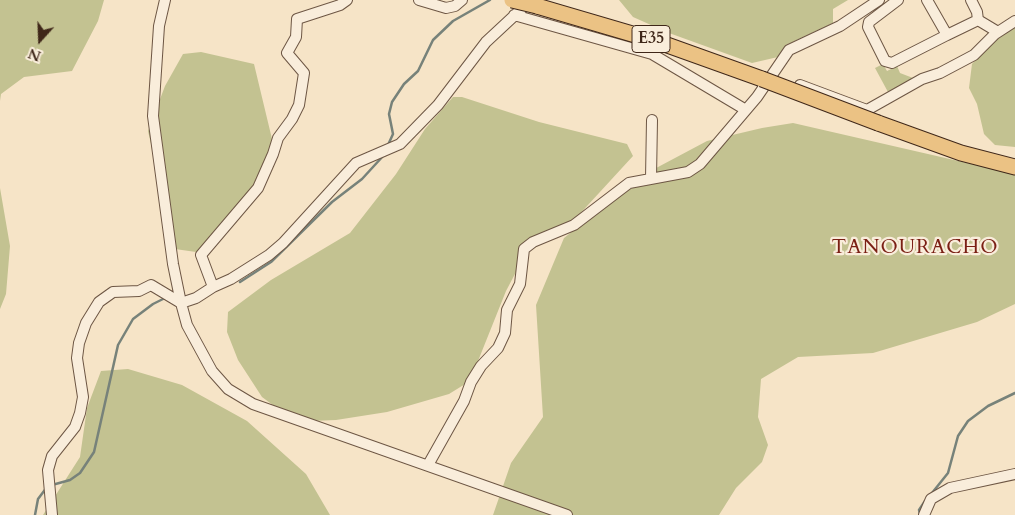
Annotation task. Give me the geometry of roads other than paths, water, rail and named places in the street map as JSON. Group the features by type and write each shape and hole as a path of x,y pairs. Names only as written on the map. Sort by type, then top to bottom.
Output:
{"highway":[{"name":"E35","path":"513,8 534,3 656,41 768,77 878,124 960,153 1015,167"},
{"name":"E35","path":"878,124 1015,160"}],"street":[{"path":"165,0 157,46 153,116 173,264 181,303 187,324 212,371 228,389 253,404 568,515"},
{"path":"213,287 201,255 258,188 278,138 292,118 298,105 304,73 287,53 296,37 297,18 340,5 346,0"},
{"path":"418,0 446,8 455,6 462,0"},
{"path":"428,465 464,401 471,382 481,366 498,348 505,333 508,310 520,284 524,249 533,242 574,225 630,183 688,172 700,164 746,110 789,50 840,26 879,0"},
{"path":"898,0 869,22 868,28 885,61 892,63 978,20"},
{"path":"927,0 947,35"},
{"path":"971,0 977,12 978,20"},
{"path":"52,515 48,470 52,456 75,427 80,413 83,397 77,358 79,343 86,323 99,302 113,292 139,291 151,285 181,303 196,298 213,287 231,280 269,255 283,243 356,163 400,144 438,105 513,8 652,54 746,110"},
{"path":"978,20 998,32"},
{"path":"768,77 867,110 922,79 940,74 974,55 998,32 1015,21"},
{"path":"651,178 652,120"},
{"path":"924,515 931,499 950,488 1015,474"}],"waterway":[{"path":"388,145 393,134 389,114 392,102 404,84 418,71 433,40 453,21 490,0"},
{"path":"240,282 271,262 332,202 362,179 384,155"},
{"path":"52,485 70,480 80,473 94,452 118,345 133,319 153,304 165,298"},
{"path":"932,493 948,473 958,436 968,421 988,406 1015,393"},
{"path":"35,515 38,499 47,487"},
{"path":"920,514 919,510 925,501"}],"district":[{"name":"TANOURACHO","path":"915,248"}]}
